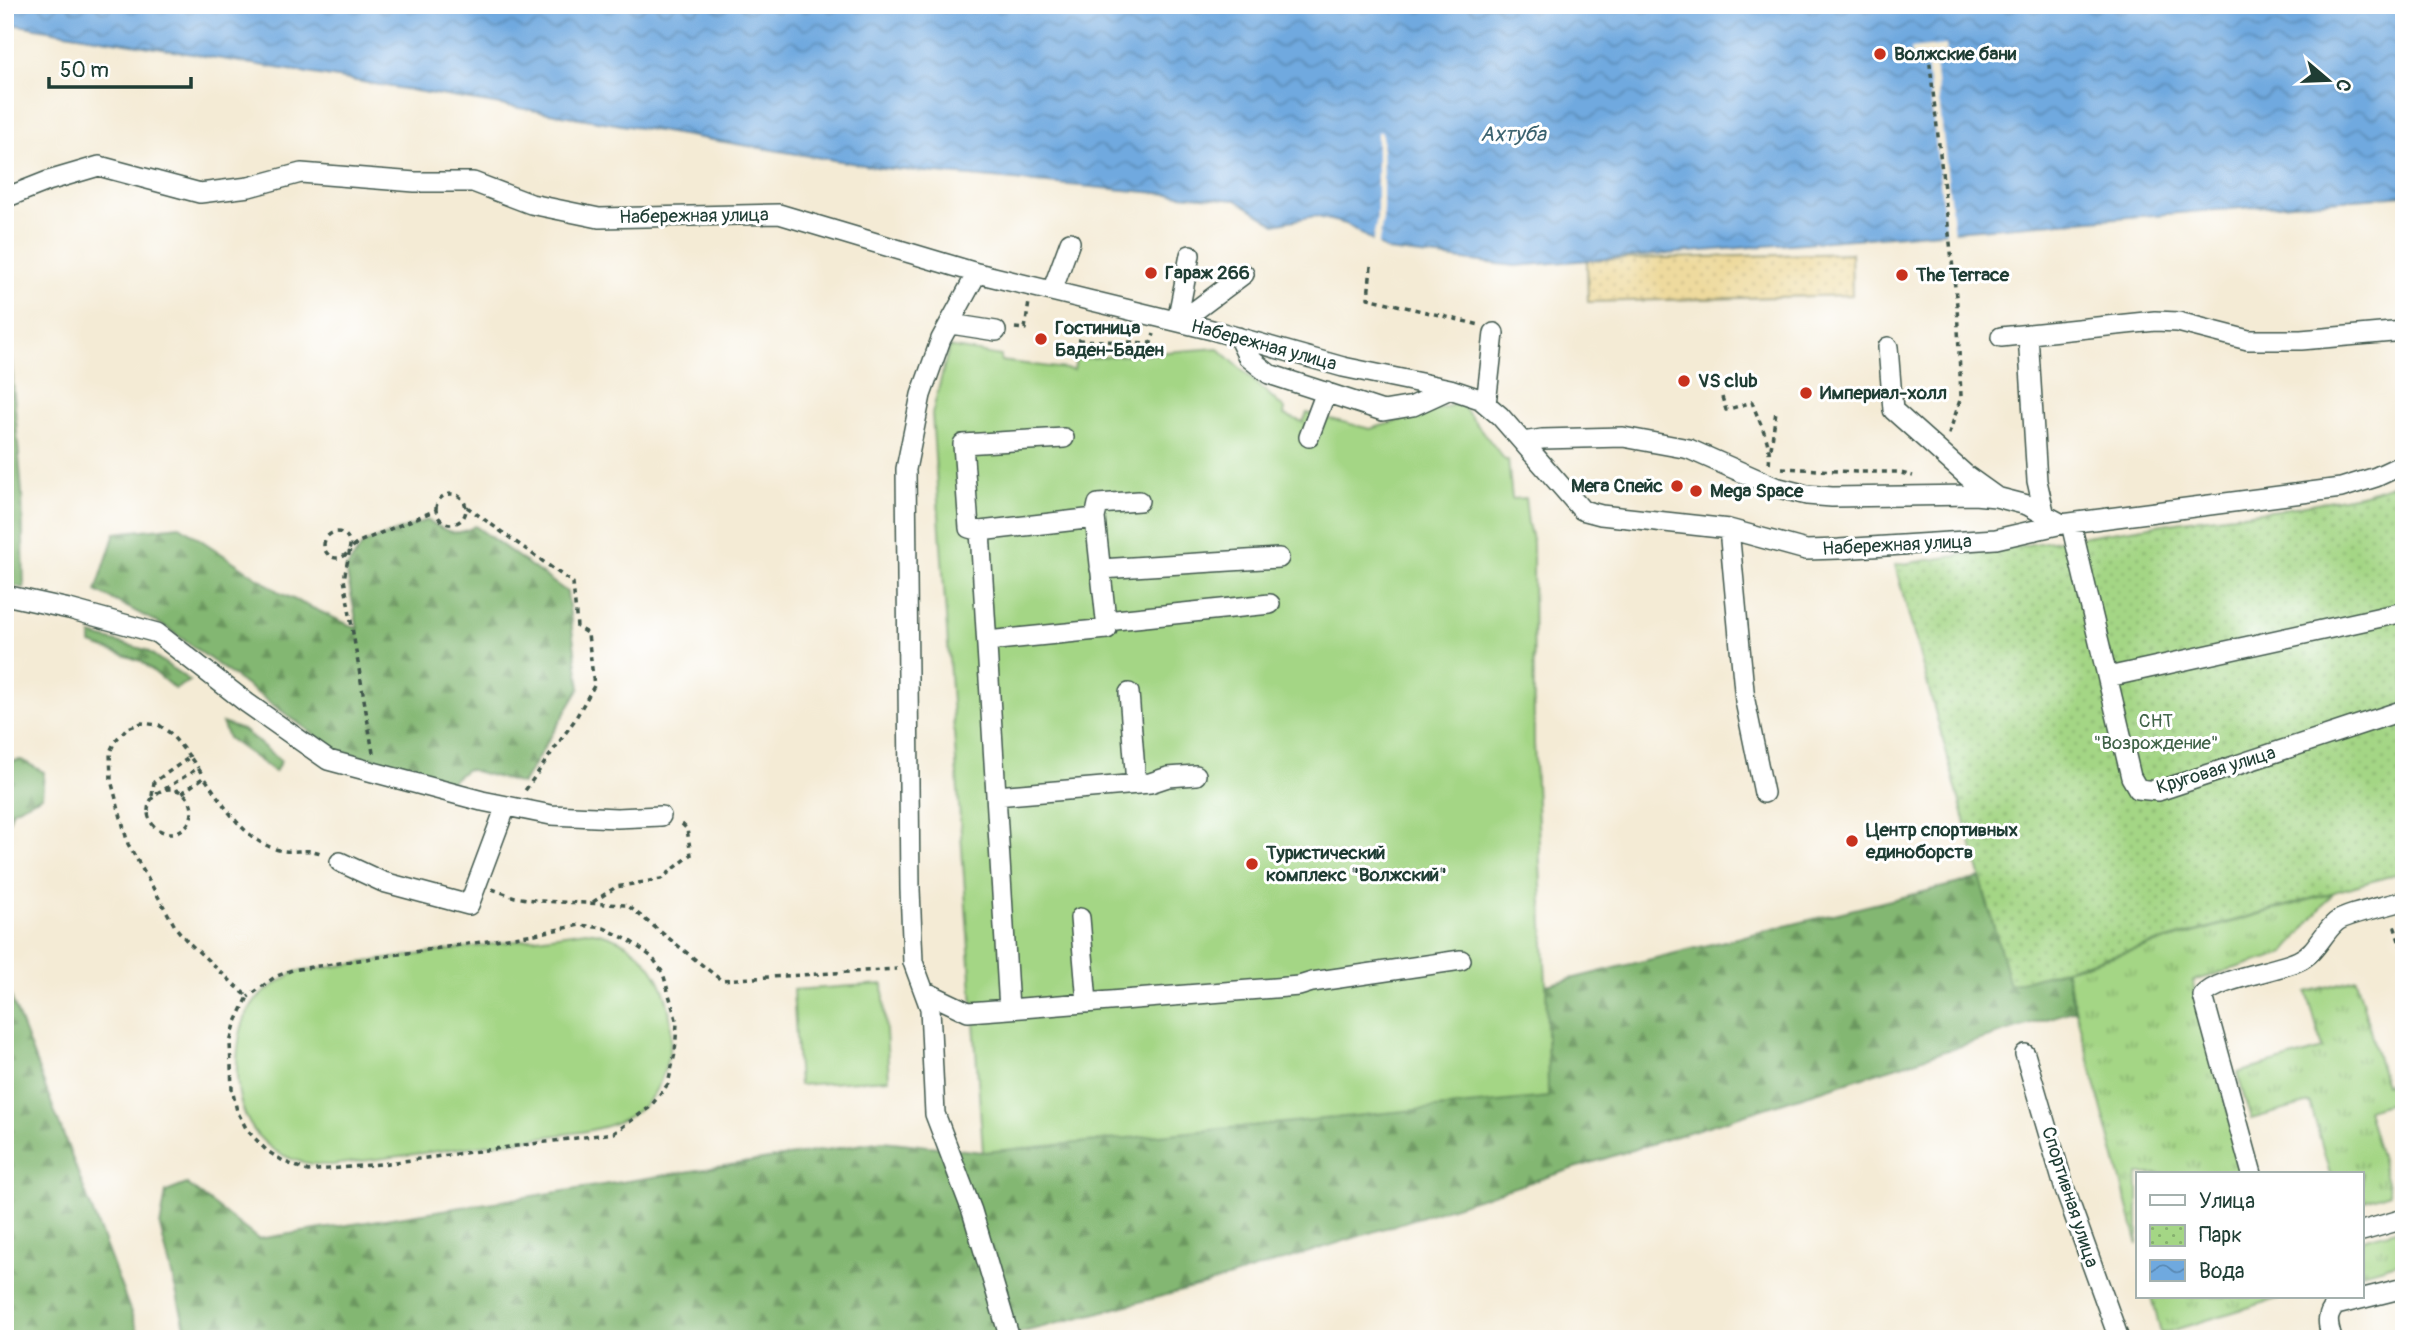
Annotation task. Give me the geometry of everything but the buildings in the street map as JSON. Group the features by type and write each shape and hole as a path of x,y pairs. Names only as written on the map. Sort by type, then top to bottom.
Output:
{"street":[{"name":"Набережная улица","path":"5,198 48,181 99,166 200,193 250,187 301,173 415,182 473,182 531,204 599,218 779,214 977,273 1172,320 1343,367 1450,389 1480,399 1500,416 1582,510 1601,515 1729,529 1806,550 1996,539 2059,521 2340,488 2376,477 2404,464"},
{"path":"1052,291 1070,242"},
{"path":"1172,320 1190,255"},
{"path":"977,273 941,339 921,396 906,469 910,862 915,967 930,1008 934,1114 972,1211 1010,1339"},
{"path":"1172,320 1244,274"},
{"path":"2001,337 2155,321 2178,322 2248,340 2301,340 2404,331"},
{"path":"951,324 996,331"},
{"path":"1486,404 1494,333"},
{"name":"Круговая улица","path":"2028,334 2037,481 2059,521 2108,677 2131,777 2138,789 2158,791 2404,710"},
{"path":"1238,337 1248,357 1269,374 1383,411 1413,406 1450,389"},
{"path":"1888,347 1893,410 1967,476 1996,497"},
{"path":"1309,437 1326,392"},
{"path":"1522,442 1623,437 1689,449 1767,484 1807,495 1996,497 2027,505 2059,521"},
{"path":"1064,438 963,444 969,528 980,531 1095,518"},
{"path":"987,641 1107,629 1095,518 1098,504 1139,501"},
{"path":"1729,529 1745,701 1764,793"},
{"path":"980,531 1009,1009"},
{"path":"1100,569 1279,558"},
{"path":"5,595 157,633 247,703 328,760 509,807 551,815 617,818 661,816"},
{"path":"1105,621 1270,604"},
{"path":"2108,677 2404,612"},
{"path":"1129,692 1136,784"},
{"path":"996,796 1150,783 1168,777 1196,775"},
{"path":"341,862 383,882 469,905 509,807"},
{"path":"2251,1172 2203,996 2219,984 2261,974 2301,960 2320,943 2338,920 2402,901"},
{"path":"1080,918 1087,1003"},
{"path":"924,991 968,1012 1298,986 1461,960"},
{"name":"Спортивная улица","path":"2025,1054 2065,1190 2119,1339"},
{"path":"2364,1230 2404,1219"},
{"path":"2364,1297 2404,1287"},
{"path":"2332,1339 2327,1320 2330,1310 2336,1304 2360,1298"}],"path":[{"path":"1916,58 1929,56 1957,305 1961,397 1942,454"},
{"path":"1371,266 1368,298 1477,324 1494,333"},
{"path":"996,331 997,327 1025,330 1032,286"},
{"path":"1078,340 1151,343 1172,320"},
{"path":"1722,397 1727,410 1752,402 1771,448"},
{"path":"1767,484 1776,411"},
{"path":"467,507 465,516 453,525 439,519 436,510 439,500 447,494 462,498 467,507 573,583 577,627 589,634 594,686 574,721 509,807"},
{"path":"376,772 344,579 349,549 349,540 340,532 331,533 324,542 328,555 336,558 344,556 349,549 359,542 436,510"},
{"path":"248,997 176,928 128,844 111,779 110,752 115,741 126,729 141,723 159,725 170,733 233,817 258,842 281,851 312,849 341,862"},
{"path":"164,790 172,789 190,800 192,814 185,827 173,833 159,830 149,819 154,782 190,757"},
{"path":"152,798 198,768"},
{"path":"182,793 204,777"},
{"path":"591,903 615,887 661,879 691,855 687,829 674,816 661,816"},
{"path":"477,884 515,897 627,905 721,981 915,967"},
{"path":"580,925 604,928 630,941 652,957 663,973 677,1023 675,1053 668,1084 650,1107 614,1133 308,1171 267,1151 247,1130 237,1111 231,1077 230,1042 248,997 275,977 292,970 580,925"},
{"path":"2404,926 2395,929 2402,943 2404,957"}],"green space":[{"path":"5,286 22,493 24,588 5,584"},
{"name":"Туристический комплекс \"Волжский\"","path":"949,347 1001,356 1001,361 1074,370 1076,359 1218,348 1285,409 1284,415 1303,422 1307,413 1370,429 1460,403 1505,460 1508,460 1512,499 1525,498 1533,543 1534,744 1546,984 1548,1097 983,1152 932,414"},
{"name":"СНТ \"Возрождение\"","path":"2404,481 2404,872 2010,985 1895,565 2190,520 2278,510 2365,494"},
{"path":"427,520 450,532 461,532 475,526 567,592 580,688 522,784 467,769 450,782 334,749 166,627 96,591 115,533 180,526 282,594 358,629 346,569 363,544"},
{"path":"91,635 146,650 190,681 175,689 141,661 91,644"},
{"path":"222,723 243,730 281,761 275,772 228,738"},
{"path":"21,760 44,772 42,796 13,810 5,832 5,762"},
{"path":"1980,878 2010,984 2065,970 2075,1010 1205,1285 996,1339 188,1339 160,1227 166,1192 187,1184 258,1239 883,1141 983,1152 1548,1097 1546,985"},
{"path":"2333,893 2285,953 2193,981 2244,1172 2136,1172 2136,1237 2065,970"},
{"path":"586,931 610,936 630,946 646,961 667,1000 671,1022 665,1068 658,1087 650,1098 623,1120 581,1132 332,1165 290,1158 259,1137 249,1122 238,1084 237,1055 242,1028 249,1010 258,998 295,972"},
{"path":"2356,979 2385,1085 2397,1082 2402,1100 2367,1110 2390,1193 2364,1201 2364,1172 2329,1172 2310,1103 2251,1119 2237,1073 2323,1049 2307,992"},
{"path":"5,981 141,1339 5,1339"},
{"path":"883,984 889,1079 799,1085 793,990"},
{"path":"2404,1228 2404,1261 2364,1272 2364,1238"},
{"path":"2152,1298 2280,1298 2161,1334"}],"sand":[{"path":"1851,253 1852,295 1588,302 1587,260"}],"water":[{"name":"Ахтуба","path":"5,5 2404,5 2404,195 1515,266 1388,251 1346,224 1314,216 1275,224 1236,200 882,168 5,23"}],"pier":[{"path":"1946,45 1947,61 1935,63 1954,234 1946,235 1927,66 1913,67 1911,49"},
{"path":"1377,132 1382,132 1383,187 1383,218 1378,248 1372,245 1377,218"}],"place":[{"name":"Волжские бани","path":"1880,54"},
{"name":"Гараж 266","path":"1151,273"},
{"name":"The Terrace","path":"1902,275"},
{"name":"Гостиница Баден-Баден","path":"1041,339"},
{"name":"VS club","path":"1684,381"},
{"name":"Империал-холл","path":"1806,393"},
{"name":"Мега Спейс","path":"1677,486"},
{"name":"Mega Space","path":"1696,491"},
{"name":"Центр спортивных единоборств","path":"1852,841"},
{"name":"Туристический комплекс \"Волжский\"","path":"1252,864"}]}
